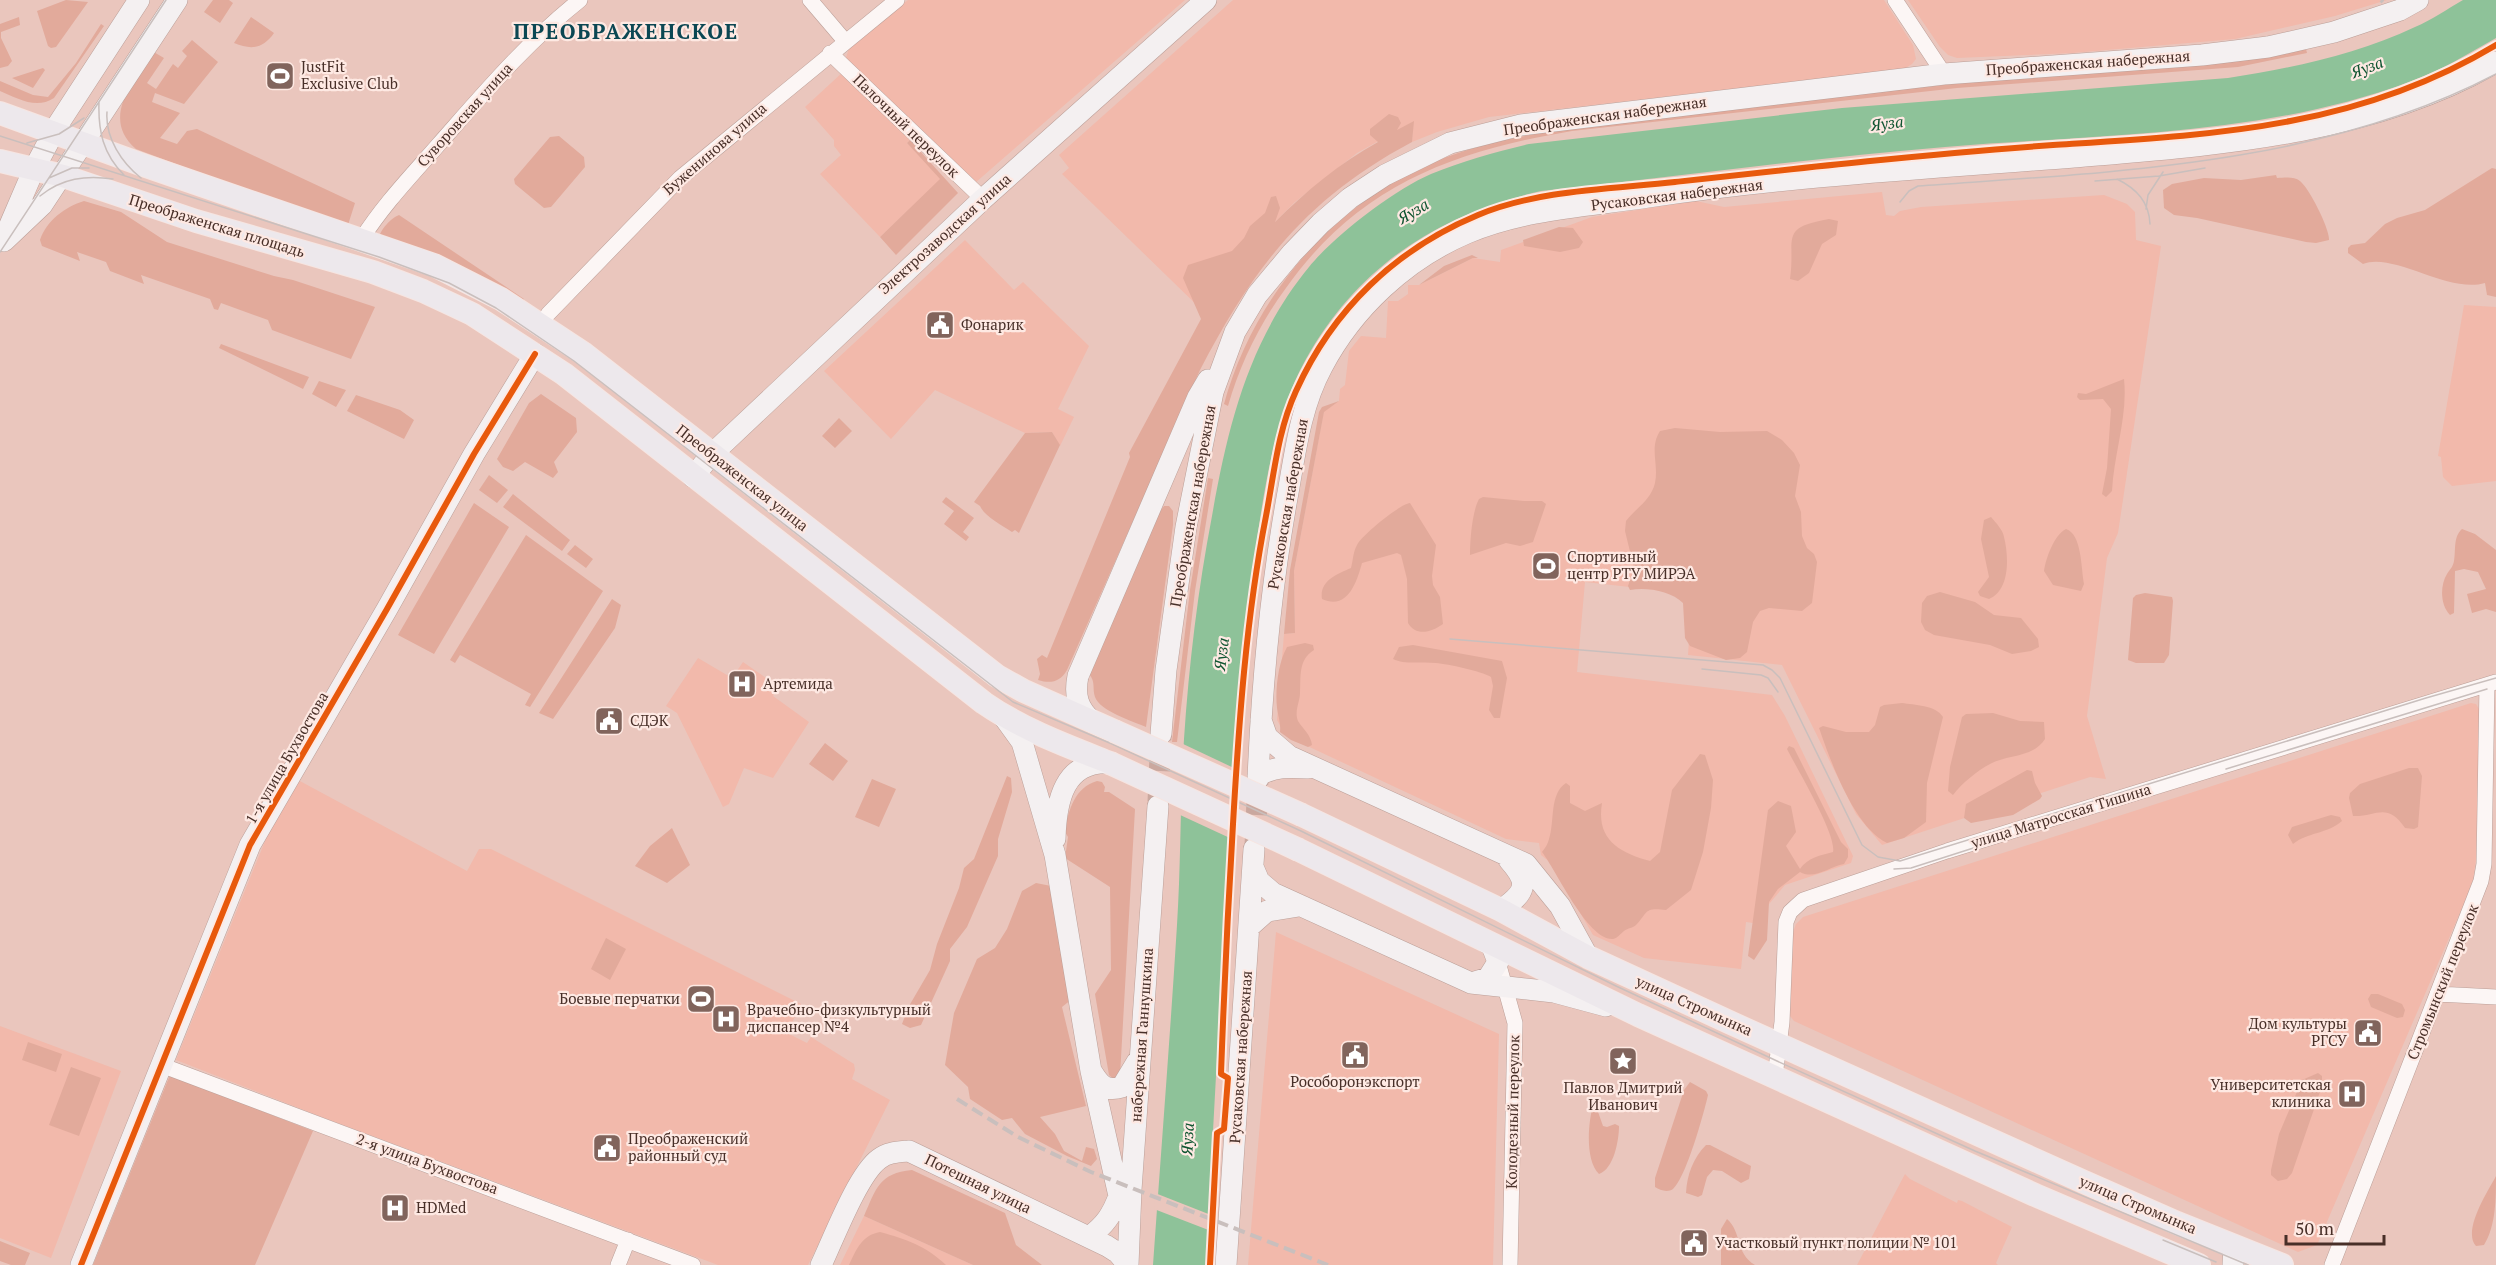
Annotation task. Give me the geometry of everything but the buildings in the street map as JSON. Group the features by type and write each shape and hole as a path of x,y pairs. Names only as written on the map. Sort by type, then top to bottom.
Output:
{"main road":[{"path":"1,242 53,132 139,0"},
{"path":"1,242 42,205 177,0"},
{"name":"Электрозаводская улица","path":"693,477 711,455 982,198 1206,0"},
{"name":"Преображенская набережная","path":"1161,734 1166,670 1186,527 1213,392 1235,332 1257,296 1292,253 1321,223 1350,198 1384,175 1450,143 1521,124 1944,74 2202,55 2268,47 2334,32 2400,10 2418,0"},
{"name":"Русаковская набережная","path":"1315,768 1284,767 1266,771 1258,778 1261,720 1279,541 1307,400 1320,369 1338,339 1360,311 1402,271 1454,238 1497,222 1531,214 1696,190 2244,142 2403,104 2474,75 2496,62"},
{"name":"Преображенская площадь","path":"0,113 361,240"},
{"name":"Преображенская площадь","path":"0,161 63,176 196,221 373,272"},
{"name":"Преображенская улица","path":"361,240 434,265 474,284 517,309 580,352 997,675 1034,696 1103,727"},
{"name":"Преображенская улица","path":"373,272 433,295 472,314 535,354 564,374 693,477 1004,717 1110,764"},
{"path":"548,314 577,341 580,352"},
{"path":"1103,727 1084,715 1078,703 1075,693 1078,676 1152,510 1198,397 1235,332"},
{"name":"1-я улица Бухвостова","path":"81,1265 250,845 383,617 474,454 535,354"},
{"path":"1152,510 1165,500 1173,501 1179,506 1186,527"},
{"path":"1034,696 1047,697 1059,693 1078,676"},
{"path":"1004,717 1022,742 1055,855 1091,1071 1119,1196 1104,1226 1089,1237"},
{"path":"1261,720 1267,737 1280,750 1526,864 1560,906 1588,957"},
{"name":"улица Стромынка","path":"1103,727 1302,815 1501,910 1588,957 2084,1182 2233,1255 2282,1265"},
{"path":"1055,855 1059,805 1069,781 1078,770 1087,765 1110,764"},
{"name":"улица Стромынка","path":"1110,764 1299,850 1638,1015 2035,1195 2199,1265"},
{"name":"набережная Ганнушкина","path":"1128,1265 1158,806"},
{"path":"1501,910 1519,896 1523,884 1517,870 1504,855"},
{"name":"Русаковская набережная","path":"1226,1265 1253,858 1259,880 1273,893 1299,906"},
{"path":"1249,927 1267,911 1299,906 1472,982 1554,992 1638,1015"},
{"path":"1472,982 1488,978 1498,962 1492,946 1481,939"},
{"path":"1091,1071 1100,1085 1106,1089 1122,1087 1140,1056"},
{"path":"1098,1096 1135,1133"},
{"name":"Потешная улица","path":"821,1265 863,1176 877,1160 892,1152 909,1151 1089,1237 1118,1253 1128,1265"},
{"path":"1089,1237 1109,1233 1130,1210"}],"street":[{"name":"Суворовская улица","path":"361,240 393,198 506,69 580,0"},
{"path":"810,0 845,41"},
{"name":"Буженинова улица","path":"548,314 680,178 897,0"},
{"path":"1895,0 1944,74"},
{"name":"Палочный переулок","path":"830,53 982,198"},
{"name":"Стромынский переулок","path":"2332,1265 2481,882 2484,864 2492,683"},
{"name":"улица Матросская Тишина","path":"1775,1076 1780,1044 1785,922 1790,912 1803,900 1990,838 2492,683"},
{"name":"Колодезный переулок","path":"1498,962 1515,1023 1510,1265"},
{"path":"2437,994 2496,997"},
{"name":"2-я улица Бухвостова","path":"161,1065 693,1265"},
{"path":"618,1265 628,1240"}],"shaded area":[{"path":"66,0 88,2 56,47 51,48 48,46 37,11"},
{"path":"213,0 229,0 233,3 220,23 204,12"},
{"path":"908,0 1185,0 975,183 846,58 849,48"},
{"path":"1233,0 1884,0 1913,45 1916,59 1904,69 1489,117 1412,142 1413,122 1357,153 1295,202 1259,238 1205,313 1062,174 1069,168 1059,155"},
{"path":"1908,0 2387,0 2335,16 2235,39 2072,53 1957,58 1948,55 1940,47"},
{"path":"19,17 20,25 1,32 1,38 12,61 8,66 0,68 0,24"},
{"path":"251,17 274,33 266,42 256,47 234,43"},
{"path":"101,24 104,26 54,98 33,103 0,91 0,81 33,95 48,97 76,63"},
{"path":"192,40 218,62 184,104 155,93 152,102 180,113 160,138 177,144 187,131 197,129 355,203 347,228 136,149 126,137 121,125 120,113 130,87 152,51 164,58 147,83 156,89 173,64 178,68 187,56 182,51"},
{"path":"2306,49 2307,53 2238,67 1957,88 1572,131 1487,150 1411,179 1377,199 1344,223 1314,253 1277,301 1252,344 1238,375 1228,406 1224,404 1237,366 1253,331 1273,297 1296,265 1323,236 1385,187 1420,168 1451,156 1482,146 1546,132 1989,80 2239,61"},
{"path":"43,68 45,70 33,88 12,78"},
{"path":"844,71 914,136 907,143 941,179 880,237 820,174 841,155 834,146 834,140 805,107"},
{"path":"1389,114 1398,117 1401,123 1397,130 1414,121 1412,142 1342,187 1313,211 1263,267 1241,298 1200,370 1067,670 1055,681 1038,680 1040,674 1037,659 1042,655 1047,658 1130,457 1129,453 1201,319 1183,278 1188,265 1232,251 1244,238 1250,226 1265,213 1271,197 1276,196 1280,208 1275,222 1324,178 1378,142 1370,135 1370,129"},
{"path":"559,136 584,157 585,167 551,207 544,208 515,184 514,179 550,137"},
{"path":"910,140 958,193 896,255 880,237 940,179 907,143"},
{"path":"2492,168 2496,169 2496,297 2487,295 2485,283 2470,285 2455,283 2390,263 2363,264 2348,253 2351,245 2365,243 2385,224 2425,210"},
{"path":"2276,175 2277,178 2295,178 2304,185 2323,218 2329,240 2316,243 2306,242 2174,215 2164,208 2163,190 2172,184 2204,178 2241,180"},
{"path":"1882,192 1886,215 1894,216 1900,211 1921,207 2104,195 2127,204 2135,212 2136,240 2161,246 2118,533 2107,558 2087,716 2106,779 2090,777 1882,845 1856,814 1782,665 1688,655 1692,594 1585,582 1577,672 1772,695 1785,716 1853,856 1851,863 1785,885 1753,923 1746,922 1741,969 1644,958 1593,935 1552,864 1541,855 1539,843 1506,839 1286,736 1277,720 1284,634 1295,633 1294,571 1324,411 1339,401 1340,389 1345,385 1349,351 1361,336 1386,338 1388,301 1398,301 1408,294 1408,285 1419,285 1473,258 1500,262 1501,250 1592,217 1696,201 1724,207"},
{"path":"84,201 121,212 167,242 375,307 351,359 272,330 268,320 221,303 218,310 214,309 210,299 141,275 144,284 110,271 106,262 77,252 80,261 42,246 40,240 52,220 70,207"},
{"path":"399,215 524,299 520,304 379,238 386,225"},
{"path":"1829,219 1838,221 1836,235 1822,244 1809,273 1798,281 1790,279 1792,244 1796,231 1813,222"},
{"path":"1559,227 1573,228 1583,242 1579,248 1560,252 1524,246 1523,240"},
{"path":"965,240 1014,290 1023,282 1089,346 1058,409 1074,417 1060,446 1052,432 1025,433 935,390 891,439 824,371"},
{"path":"1472,255 1478,258 1473,258 1419,285 1444,266"},
{"path":"2464,305 2496,307 2496,481 2452,486 2443,477 2441,457 2438,456"},
{"path":"221,344 309,377 303,389 219,348"},
{"path":"2124,379 2124,407 2112,491 2106,497 2102,494 2107,468 2111,409 2103,399 2080,400 2077,397 2078,393 2086,394"},
{"path":"319,381 346,390 336,407 312,394"},
{"path":"541,394 576,418 577,432 554,462 558,472 553,478 525,462 513,471 503,467 497,459 529,403"},
{"path":"356,395 400,410 414,420 404,439 347,411"},
{"path":"1339,401 1324,412 1294,571 1295,633 1284,634 1290,570 1319,412 1322,407"},
{"path":"839,418 852,431 835,448 822,436"},
{"path":"1675,428 1720,432 1767,431 1782,440 1794,453 1800,465 1795,496 1801,512 1802,536 1817,562 1812,603 1802,611 1769,608 1760,611 1753,622 1747,652 1740,658 1726,660 1690,646 1685,638 1683,603 1672,595 1644,589 1630,590 1628,586 1634,568 1625,531 1626,521 1647,499 1653,489 1656,476 1655,444 1660,431"},
{"path":"1052,432 1060,445 1019,533 1015,530 1012,532 990,517 974,502 1025,433"},
{"path":"489,475 508,490 497,503 479,490"},
{"path":"1208,478 1213,479 1195,591 1177,742 1172,742 1190,590"},
{"path":"513,494 570,540 562,551 503,507"},
{"path":"946,497 974,518 963,532 969,537 966,541 944,524 954,511 942,502"},
{"path":"1483,497 1542,501 1546,504 1533,542 1520,546 1506,543 1470,555 1475,511 1479,499"},
{"path":"474,503 509,527 434,654 398,635"},
{"path":"1410,503 1436,545 1432,576 1433,585 1440,597 1443,624 1420,632 1408,623 1407,579 1401,555 1397,553 1362,563 1354,585 1345,598 1331,602 1322,599 1323,587 1326,583 1351,568 1360,540 1390,514"},
{"path":"1164,506 1169,506 1173,511 1173,525 1146,727 1103,707 1095,697 1089,674 1158,514"},
{"path":"1991,517 2003,534 2007,563 2001,588 1989,599 1980,596 1978,592 1989,577 1981,539 1984,520"},
{"path":"2066,529 2075,537 2080,552 2084,584 2081,591 2053,585 2044,571 2054,541"},
{"path":"2462,529 2475,534 2496,550 2496,612 2486,609 2472,613 2467,594 2486,589 2478,572 2464,569 2455,571 2454,613 2450,615 2444,606 2443,584 2454,563 2456,540"},
{"path":"526,535 603,591 530,707 525,705 531,694 460,655 455,663 450,660"},
{"path":"575,545 593,559 586,568 567,554"},
{"path":"1940,592 1975,602 1994,615 2021,618 2038,639 2039,647 2031,651 2012,654 1990,645 1934,635 1925,630 1921,622 1922,603 1927,596"},
{"path":"2145,593 2172,597 2169,655 2164,663 2136,663 2128,660 2133,598"},
{"path":"612,599 621,605 615,628 553,719 539,713"},
{"path":"1305,643 1313,645 1314,650 1303,664 1297,714 1298,721 1311,741 1312,745 1308,747 1291,740 1280,732 1276,701 1279,669 1287,647"},
{"path":"1413,645 1502,661 1507,678 1500,718 1494,718 1489,710 1493,686 1491,677 1448,665 1431,662 1403,662 1393,659 1399,647"},
{"path":"698,658 732,678 743,662 779,687 773,696 809,722 773,778 744,768 729,804 723,807 677,713 666,706"},
{"path":"1902,703 1930,708 1943,717 1927,783 1926,822 1904,838 1887,843 1875,835 1854,809 1837,775 1819,728 1823,726 1846,732 1869,732 1875,725 1880,707"},
{"path":"2471,703 2476,704 2479,709 2476,860 2473,880 2317,1245 2298,1252 1794,1021 1790,1016 1793,932 1796,924 1803,917"},
{"path":"1993,713 2020,721 2044,722 2045,739 2034,750 1985,767 1965,782 1953,795 1948,791 1950,767 1962,717 1966,714"},
{"path":"825,743 848,761 833,781 809,764"},
{"path":"1789,746 1794,748 1841,842 1848,849 1848,857 1844,864 1822,872 1811,875 1800,872 1778,889 1769,902 1767,940 1754,960 1748,956 1768,810 1778,801 1791,806 1796,832 1786,846 1800,869 1810,860 1833,852 1829,832 1787,749"},
{"path":"1700,754 1705,755 1713,780 1711,808 1703,852 1691,890 1666,910 1650,910 1636,925 1616,938 1603,937 1583,917 1542,852 1549,841 1557,794 1566,783 1570,786 1570,803 1585,811 1602,803 1602,826 1606,835 1619,848 1650,861 1660,852 1672,790"},
{"path":"2409,768 2418,768 2422,776 2418,827 2405,828 2393,815 2387,813 2353,816 2350,793 2360,784"},
{"path":"2027,770 2032,771 2042,796 2040,799 2013,815 1971,823 1964,818 1966,804"},
{"path":"1007,776 1011,778 1012,792 998,839 998,856 967,927 950,949 950,961 921,1025 910,1028 902,1024 909,1006 930,970 964,868 974,859"},
{"path":"872,779 896,789 879,827 855,817"},
{"path":"298,780 467,871 479,849 491,849 801,1004 787,1033 807,1043 811,1037 854,1064 852,1079 890,1100 808,1265 718,1265 176,1060 272,824"},
{"path":"1097,781 1102,782 1105,787 1104,792 1109,792 1135,809 1120,1076 1113,1079 1109,1075 1095,994 1111,970 1110,887 1065,858 1068,837 1064,830 1071,807 1083,789"},
{"path":"2331,815 2340,817 2342,821 2293,844 2288,835 2292,827"},
{"path":"672,828 690,865 667,883 635,866 650,846"},
{"path":"1036,883 1051,886 1072,999 1062,1007 1086,1106 1040,1117 1055,1134 1064,1151 1082,1161 1086,1147 1094,1149 1097,1159 1091,1166 1025,1134 1012,1118 1002,1120 970,1099 968,1087 945,1065 954,1013 977,959 995,948 1007,929 1022,891"},
{"path":"1276,932 1499,1034 1493,1265 1248,1265"},
{"path":"606,938 626,949 610,980 591,969"},
{"path":"2371,994 2378,994 2402,1004 2405,1010 2403,1017 2397,1018 2371,1007 2368,999"},
{"path":"0,1026 121,1071 51,1258 0,1238"},
{"path":"28,1042 62,1054 56,1072 22,1060"},
{"path":"71,1067 101,1078 79,1136 49,1125"},
{"path":"2318,1073 2322,1076 2322,1086 2292,1173 2287,1179 2278,1181 2271,1175 2271,1170 2279,1134 2302,1080"},
{"path":"170,1075 313,1131 255,1265 93,1265"},
{"path":"1690,1082 1706,1091 1708,1095 1706,1104 1694,1145 1678,1183 1673,1189 1664,1191 1655,1187 1655,1178 1684,1090"},
{"path":"1593,1105 1597,1109 1603,1126 1615,1124 1619,1126 1617,1146 1612,1160 1599,1174 1591,1160 1590,1151 1589,1131"},
{"path":"1706,1145 1751,1166 1749,1179 1741,1183 1722,1171 1713,1170 1707,1177 1702,1195 1698,1197 1686,1193 1692,1167"},
{"path":"912,1170 1005,1213 1016,1245 1042,1265 973,1265 864,1216 876,1190 885,1179"},
{"path":"1905,1174 1910,1179 1957,1203 1958,1200 1962,1201 2012,1227 1996,1263 1998,1265 1857,1265"},
{"path":"2496,1176 2491,1229 2484,1245 2476,1246 2472,1231 2474,1221"},
{"path":"864,1216 973,1265 840,1265"},
{"path":"1727,1219 1735,1230 1744,1255 1755,1265 1721,1265 1721,1229"},
{"path":"880,1232 915,1244 946,1265 849,1265 864,1240"},
{"path":"0,1241 30,1253 25,1265 11,1265 0,1261"}],"water":[{"name":"Яуза","path":"2463,0 2496,0 2496,38 2432,73 2353,100 2296,114 2180,130 1894,151 1541,191 1469,214 1436,230 1405,249 1376,271 1350,297 1327,326 1306,359 1283,412 1275,442 1257,537 1238,711 1206,1265 1153,1265 1177,925 1186,711 1202,571 1225,449 1256,354 1288,295 1309,267 1333,242 1383,202 1416,181 1467,161 1529,144 1842,108 2228,78 2300,65 2347,53 2393,37 2433,18"}],"pier":[{"path":"1181,743 1236,769 1232,839 1178,814"},
{"path":"1155,1193 1211,1215 1211,1231 1154,1209"}],"tunnel":[{"path":"1158,802 1161,734"},
{"path":"1255,846 1258,779"}],"tram line":[{"path":"0,252 166,0"},
{"path":"1900,202 1909,191 1918,186 2140,169 2287,146 2359,128 2429,105 2496,74"},
{"path":"99,102 103,142 111,159 124,175"},
{"path":"107,112 109,131 116,149 127,165 141,178"},
{"path":"27,143 59,134 84,118"},
{"path":"0,136 379,257 449,283 496,308 574,361 1013,702 1112,744 1301,831 1616,986 1777,1061 1975,1151 2248,1265"},
{"path":"49,178 72,168 89,168"},
{"path":"2095,181 2159,176 2205,168"},
{"path":"2146,209 2148,195 2163,172"},
{"path":"40,196 57,185 75,179 93,177 113,179"},
{"path":"2117,179 2141,197 2147,209 2150,224"},
{"path":"1450,639 1763,665 1780,678 1862,845 1878,857 1900,861 2496,678"},
{"path":"1702,669 1761,675 1768,678 1778,692"},
{"path":"2226,769 2487,689"},
{"path":"1894,869 1911,868 2014,835"},
{"path":"2163,1240 2216,1262"}],"railway":[{"path":"957,1099 1018,1137 1091,1172 1328,1265"}],"cycle path":[{"path":"1210,1265 1217,1133 1224,1129 1228,1078 1221,1074 1238,747 1248,631 1259,554 1277,452 1296,391 1311,361 1329,334 1348,308 1370,285 1420,245 1448,229 1478,215 1525,200 1575,192 1864,162 2169,137 2281,123 2336,111 2390,95 2443,73 2496,45"},
{"path":"81,1265 250,845 474,454 535,354"}],"place":[{"name":"JustFit Exclusive Club","path":"280,76"},
{"name":"Фонарик","path":"940,325"},
{"name":"Спортивный центр РТУ МИРЭА","path":"1546,566"},
{"name":"Артемида","path":"742,684"},
{"name":"СДЭК","path":"609,721"},
{"name":"Боевые перчатки","path":"701,999"},
{"name":"Врачебно-физкультурный диспансер №4","path":"726,1019"},
{"name":"Дом культуры РГСУ","path":"2368,1033"},
{"name":"Рособоронэкспорт","path":"1355,1055"},
{"name":"Павлов Дмитрий Иванович","path":"1623,1061"},
{"name":"Университетская клиника","path":"2352,1094"},
{"name":"Преображенский районный суд","path":"607,1148"},
{"name":"HDMed","path":"395,1208"},
{"name":"Участковый пункт полиции № 101","path":"1694,1243"}],"district":[{"name":"ПРЕОБРАЖЕНСКОЕ","path":"626,32"}]}
